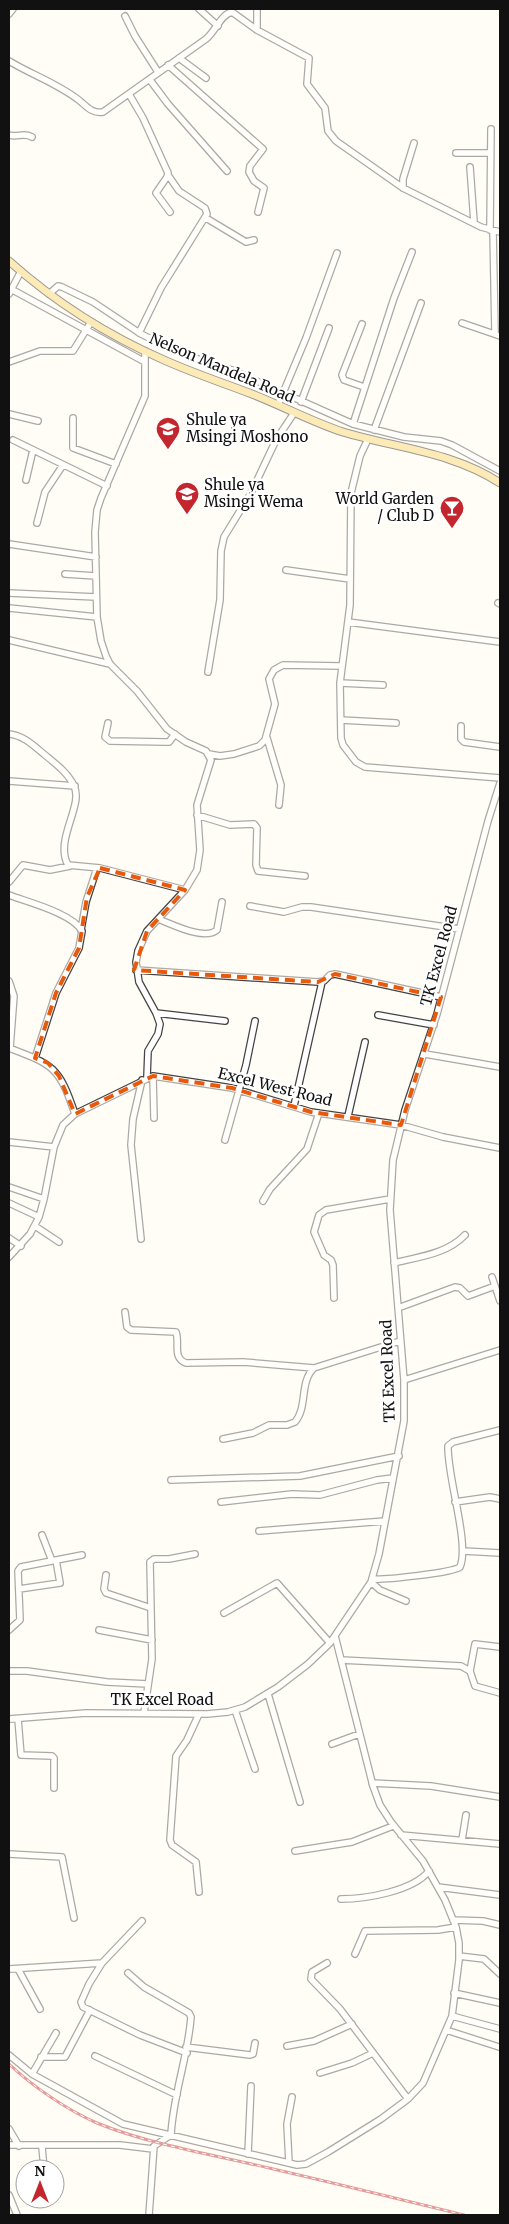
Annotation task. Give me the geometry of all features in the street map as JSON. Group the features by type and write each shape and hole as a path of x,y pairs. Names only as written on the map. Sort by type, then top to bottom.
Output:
{"main road":[{"name":"Nelson Mandela Road","path":"9,261 49,294 91,322 145,351 294,413 368,439 459,461 478,469 500,483"}],"street":[{"path":"9,14 13,9"},
{"path":"199,9 218,26"},
{"path":"257,9 257,30"},
{"path":"9,61 68,91 96,113 104,112 206,39 225,15 232,12 257,30 309,58 307,83 325,108 328,131 336,141 404,188 491,231 500,232"},
{"path":"125,16 135,36 158,72"},
{"path":"179,58 206,78"},
{"path":"168,65 218,107 263,149 250,166 249,172 254,181 264,188 258,212"},
{"path":"150,80 168,104 227,171"},
{"path":"129,94 143,118 168,175 179,191 207,209 206,218 162,286 138,333"},
{"path":"462,323 498,335 491,231 491,128"},
{"path":"9,135 16,137 26,134 32,137"},
{"path":"404,188 403,180 414,143"},
{"path":"456,153 490,153"},
{"path":"470,167 474,222"},
{"path":"168,175 156,193 170,212"},
{"path":"206,218 246,242 254,240"},
{"path":"278,405 337,252"},
{"path":"353,424 394,298 412,252"},
{"path":"21,272 10,291 145,362"},
{"path":"49,294 58,286 62,287 93,302 138,333 180,353 232,370 353,424 374,430 452,445 500,471"},
{"path":"374,430 421,304"},
{"path":"9,362 40,351 72,351 91,322"},
{"path":"362,324 342,375 344,380 364,388"},
{"path":"301,402 329,328"},
{"path":"145,351 145,396 96,515 96,597 101,641 110,664 133,687 167,729 209,754 220,756 234,754 259,746 267,738"},
{"path":"208,672 220,600 221,551 224,536 251,492 276,440 294,413"},
{"path":"9,414 38,421"},
{"path":"73,418 73,448 116,464"},
{"path":"368,439 360,456 351,493 348,622 340,683 340,720 343,744 356,762 365,767 500,778"},
{"path":"13,440 107,486"},
{"path":"26,480 33,450"},
{"path":"36,523 47,489 63,465"},
{"path":"9,544 96,557"},
{"path":"286,570 350,579"},
{"path":"65,574 96,576"},
{"path":"9,593 96,597"},
{"path":"9,608 97,617"},
{"path":"348,622 500,642"},
{"path":"9,640 110,664"},
{"path":"279,805 281,786 267,738 275,704 269,679 276,668 283,665 341,666"},
{"path":"340,683 383,685"},
{"path":"340,720 396,723"},
{"path":"108,723 105,737 110,741 169,742 175,734"},
{"path":"461,726 464,742 500,747"},
{"path":"9,734 18,735 29,742 60,767 74,786 76,801 66,832 65,846 66,862 70,866"},
{"path":"154,1118 148,1078 148,1051 160,1027 156,1013 139,982 136,970 136,957 141,942 158,919 184,890 199,864 198,801 210,764 209,754"},
{"path":"9,781 74,786"},
{"name":"TK Excel Road","path":"9,1719 18,1720 86,1713 144,1712 200,1714 246,1707 268,1694 308,1664 330,1643 371,1581 385,1521 404,1421 404,1380 390,1199 391,1172 401,1124 434,1025 488,821 500,783"},
{"path":"197,815 230,825 254,824 257,828 256,866 258,871 305,876"},
{"path":"9,882 23,865 50,870 70,866 98,868 184,890"},
{"path":"36,1058 56,992 79,948 86,902 98,868"},
{"path":"9,895 62,915 82,930"},
{"path":"158,919 190,931 211,934 217,930 222,902"},
{"path":"250,906 284,912 302,907 312,907 459,929"},
{"path":"136,970 322,982"},
{"path":"294,1106 322,982 330,975 335,974 442,997"},
{"path":"9,981 14,996 9,1048 48,1064 59,1076 76,1114"},
{"path":"156,1013 225,1020"},
{"path":"378,1015 434,1025"},
{"path":"224,1140 240,1090 255,1020"},
{"path":"348,1116 365,1042"},
{"path":"425,1054 500,1067"},
{"path":"9,1257 21,1246 35,1226 44,1199 54,1147 63,1126 76,1114 148,1078"},
{"path":"141,1239 131,1144 133,1118 148,1078"},
{"name":"Excel West Road","path":"148,1078 240,1090 319,1113 401,1124 443,1137 500,1148"},
{"path":"263,1200 270,1189 307,1150 319,1113"},
{"path":"9,1142 54,1147"},
{"path":"9,1187 44,1199"},
{"path":"334,1298 333,1264 324,1254 314,1232 317,1219 326,1210 390,1199"},
{"path":"9,1203 39,1216"},
{"path":"35,1226 59,1242"},
{"path":"394,1263 446,1249 465,1235"},
{"path":"9,1238 21,1246"},
{"path":"492,1277 500,1301"},
{"path":"398,1308 454,1287 460,1288 468,1296 495,1286"},
{"path":"125,1312 128,1327 131,1330 176,1332 178,1356 180,1360 186,1363 243,1362 314,1368 400,1341"},
{"path":"404,1380 500,1350"},
{"path":"223,1439 253,1433 269,1425 286,1425 295,1422 300,1412 307,1377 314,1368"},
{"path":"371,1581 456,1570 461,1565 463,1551 449,1472 449,1444 500,1430"},
{"path":"170,1480 300,1476 398,1456"},
{"path":"221,1502 292,1494 320,1495 393,1478"},
{"path":"455,1502 490,1497 500,1499"},
{"path":"259,1531 385,1521"},
{"path":"19,1589 60,1582 54,1561 42,1535"},
{"path":"463,1551 500,1553"},
{"path":"144,1712 152,1660 150,1562 152,1559 169,1559 195,1554"},
{"path":"9,1630 20,1620 18,1571 21,1568 82,1555"},
{"path":"106,1575 104,1589 106,1593 151,1608"},
{"path":"371,1581 380,1590 406,1601"},
{"path":"224,1613 277,1583 330,1643"},
{"path":"99,1630 152,1640"},
{"path":"9,2055 32,2074 123,2124 301,2165 312,2161 375,2122 408,2099 426,2078 452,2016 459,1956 456,1927 438,1886 429,1871 380,1806 359,1734 335,1636"},
{"path":"500,1647 474,1645 470,1671 474,1686 500,1693"},
{"path":"342,1660 461,1666 470,1671"},
{"path":"9,1671 27,1671 107,1682 148,1684"},
{"path":"268,1694 300,1802"},
{"path":"236,1710 255,1769"},
{"path":"199,1892 196,1862 172,1845 170,1840 176,1756 188,1740 200,1714"},
{"path":"18,1720 21,1755 52,1756 54,1758 54,1788"},
{"path":"332,1744 359,1734"},
{"path":"372,1783 431,1786 500,1797"},
{"path":"462,1840 466,1815"},
{"path":"295,1851 352,1842 394,1826"},
{"path":"401,1835 500,1844"},
{"path":"9,1854 62,1857 74,1918"},
{"path":"341,1899 374,1896 418,1881 429,1871"},
{"path":"438,1886 500,1895"},
{"path":"453,1920 483,1921 500,1925"},
{"path":"142,1921 102,1963 82,2000 82,2005 146,2038 186,2050 250,2056 254,2052 256,2043"},
{"path":"355,1954 365,1931 438,1930 456,1927"},
{"path":"459,1956 484,1959 500,1974"},
{"path":"9,1969 102,1963"},
{"path":"328,1963 312,1972 311,1979 333,2000 408,2099"},
{"path":"18,1969 40,2009"},
{"path":"128,1973 144,1987 190,2015 186,2050 172,2111 171,2135"},
{"path":"454,1992 500,2002"},
{"path":"41,2057 65,2057 90,2010"},
{"path":"452,2016 500,2029"},
{"path":"286,2046 314,2041 352,2024"},
{"path":"446,2030 499,2047"},
{"path":"32,2074 56,2033"},
{"path":"320,2073 352,2063 373,2053"},
{"path":"95,2056 176,2095"},
{"path":"248,2154 251,2086"},
{"path":"289,2162 287,2124 292,2097"},
{"path":"9,2130 19,2146"},
{"path":"149,2215 153,2149 156,2144 171,2135"},
{"path":"9,2145 42,2147 120,2145 153,2149"},
{"path":"42,2147 43,2159"},
{"path":"9,2195 17,2215"}],"highlighted area":[{"path":"100,868 185,890 147,931 134,970 318,982 335,974 441,997 401,1125 311,1112 232,1088 153,1076 75,1114 59,1076 48,1063 35,1058 56,993 79,948 87,897"}],"railway":[{"path":"9,2064 39,2089 86,2118 138,2137 464,2215"}],"place":[{"name":"Shule ya Msingi Moshono","path":"168,450"},
{"name":"Shule ya Msingi Wema","path":"187,515"},
{"name":"World Garden / Club D","path":"452,529"}]}
